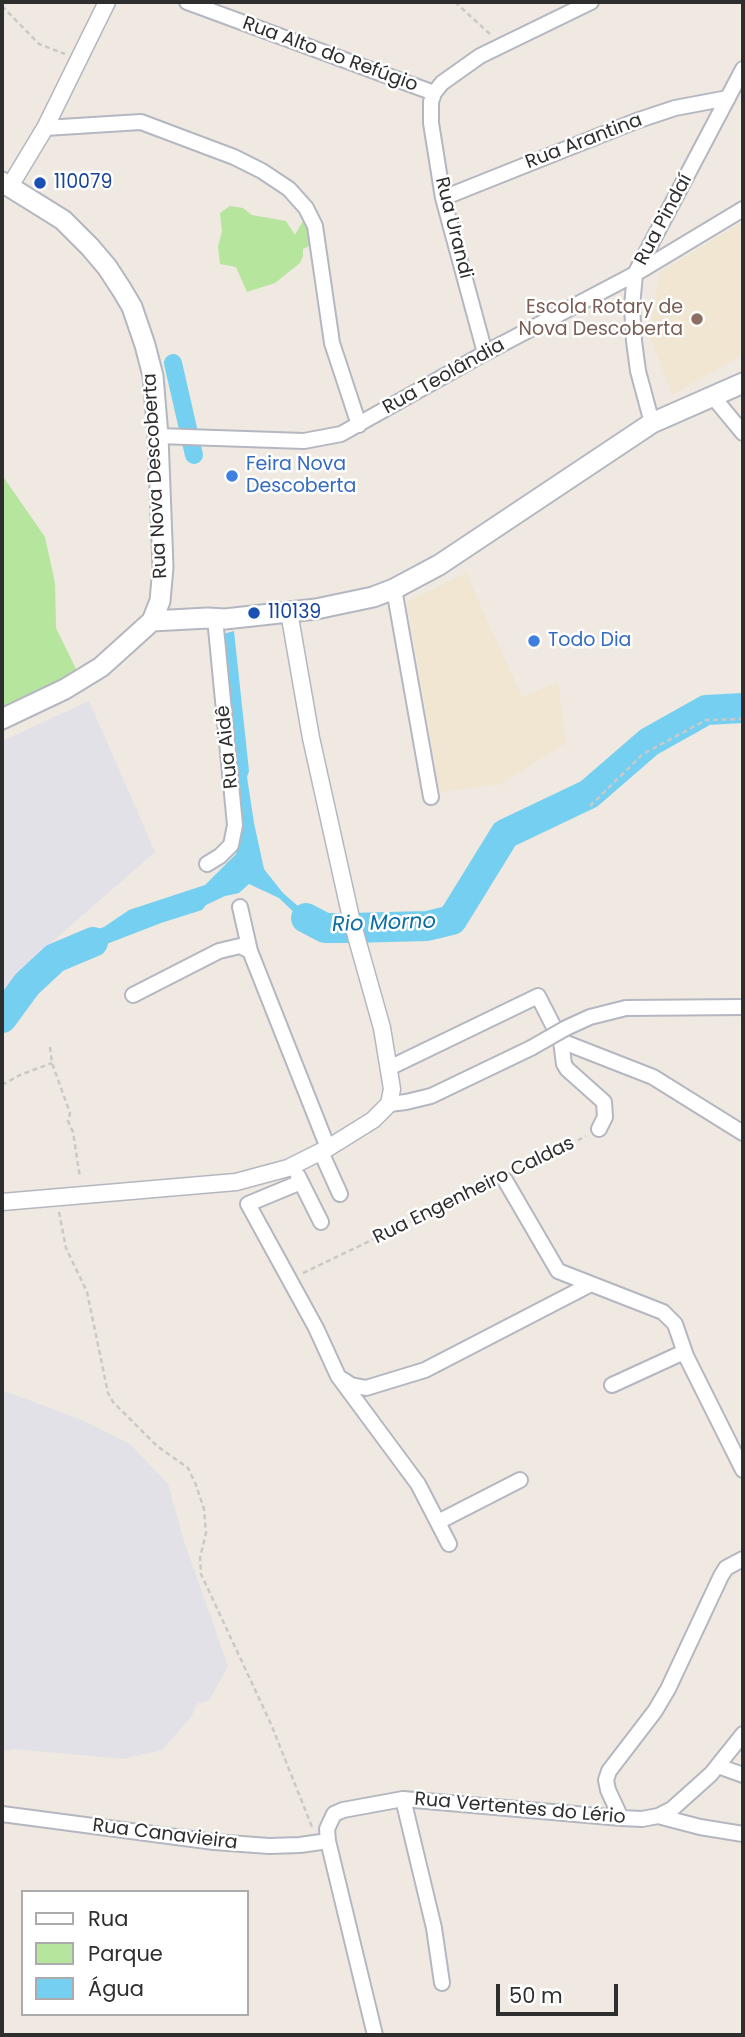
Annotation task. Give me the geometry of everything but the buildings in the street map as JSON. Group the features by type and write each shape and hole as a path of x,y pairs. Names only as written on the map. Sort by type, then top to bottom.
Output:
{"main road":[{"name":"Rua Nova Descoberta","path":"6,184 64,220 107,267 132,307 145,345 153,376 158,436 163,567 160,601 152,621"},
{"path":"2,719 65,690 101,667 152,621 289,612 338,604 394,589 439,565 652,422 714,398 743,383"}],"street":[{"path":"6,184 45,128 107,2"},
{"name":"Rua Alto do Refúgio","path":"187,2 433,98 442,83 454,73 501,44 592,2"},
{"name":"Rua Pindaí","path":"652,422 638,372 634,341 632,306 635,274 743,69"},
{"name":"Rua Urandi","path":"433,98 430,123 443,198 485,353"},
{"name":"Rua Arantina","path":"443,198 636,121 675,108 728,98"},
{"path":"45,128 141,122 234,157 289,189 306,208 315,226 332,343 359,425"},
{"name":"Rua Teolândia","path":"158,436 304,441 330,437 359,425 485,353 635,274 743,209"},
{"path":"714,398 743,433"},
{"path":"394,589 431,797"},
{"path":"2,1202 236,1182 293,1166 325,1150 373,1120 389,1104 389,1068 378,1010 356,943 308,726 289,612"},
{"name":"Rua Aidê","path":"207,864 231,845 235,825 215,618"},
{"path":"240,907 250,951 340,1194"},
{"path":"134,995 219,951 240,946 250,951"},
{"path":"389,1068 538,996 561,1041 653,1077 743,1133"},
{"path":"389,1104 431,1096 590,1017 626,1008 743,1007"},
{"name":"Rua Engenheiro Caldas","path":"561,1041 567,1069 604,1102 605,1117 598,1129"},
{"path":"293,1166 321,1222"},
{"path":"505,1180 558,1271 663,1312 675,1324 684,1352 743,1471"},
{"path":"301,1182 248,1204 316,1328 338,1376 351,1397 418,1483 449,1544"},
{"path":"338,1376 351,1385 366,1388 425,1370 591,1284"},
{"path":"612,1385 684,1352"},
{"path":"438,1522 520,1480"},
{"path":"621,1818 608,1790 606,1780 609,1771 655,1711 668,1689 726,1568 743,1559"},
{"path":"659,1816 672,1809 718,1766 743,1734"},
{"path":"718,1766 743,1775"},
{"path":"403,1799 433,1928 442,1983"},
{"name":"Rua Vertentes do Lério","path":"323,1842 334,1814 403,1799 621,1818 642,1819 659,1816"},
{"name":"Rua Canavieira","path":"2,1814 214,1842 269,1846 323,1842"},
{"path":"659,1816 699,1827 743,1834"},
{"path":"323,1842 375,2035"}],"path":[{"path":"455,2 501,44"},
{"path":"2,6 39,44 79,60"},
{"path":"590,806 643,754 706,720 743,719"},
{"path":"50,1047 52,1063 70,1112 68,1121 77,1155 81,1196"},
{"path":"2,1085 52,1063"},
{"name":"Rua Engenheiro Caldas","path":"289,1280 422,1216 505,1180 598,1129"},
{"path":"57,1198 66,1248 87,1292 108,1393 113,1402 151,1440 188,1468 204,1509 206,1533 199,1566 201,1574 323,1842"}],"shaded area":[{"name":"Escola Rotary de Nova Descoberta","path":"743,222 743,354 672,395 649,333 660,272"},
{"path":"466,573 522,697 558,682 566,743 500,784 440,792 407,602"},
{"path":"89,701 155,852 44,949 48,954 20,985 2,998 2,741"},
{"path":"2,1390 77,1418 130,1444 168,1484 184,1541 228,1666 209,1701 198,1703 191,1717 162,1750 123,1759 14,1749 2,1752"}],"green space":[{"path":"230,206 243,208 252,215 286,221 295,235 303,221 311,236 311,245 303,249 300,263 275,283 247,292 236,267 220,264 220,213"},
{"path":"2,475 45,537 55,583 56,628 77,671 2,708"}],"water":[{"path":"234,631 249,771 247,777 264,869 283,893 306,913 321,919 342,922 344,939 326,936 305,923 279,898 249,884 239,893 225,896 206,905 202,910 60,962 52,956 87,933 104,927 129,910 205,885 236,854 241,827 223,634"}],"waterway":[{"path":"173,363 194,455"},
{"name":"Rio Morno","path":"306,918 325,928 427,926 452,920 505,834 589,794 649,742 706,710 743,708"},
{"name":"Rio Morno","path":"2,1018 27,984 55,958 93,942"}],"place":[{"name":"110079","path":"40,183"},
{"name":"Escola Rotary de Nova Descoberta","path":"697,319"},
{"name":"Feira Nova Descoberta","path":"232,476"},
{"name":"110139","path":"254,613"},
{"name":"Todo Dia","path":"534,641"}]}
